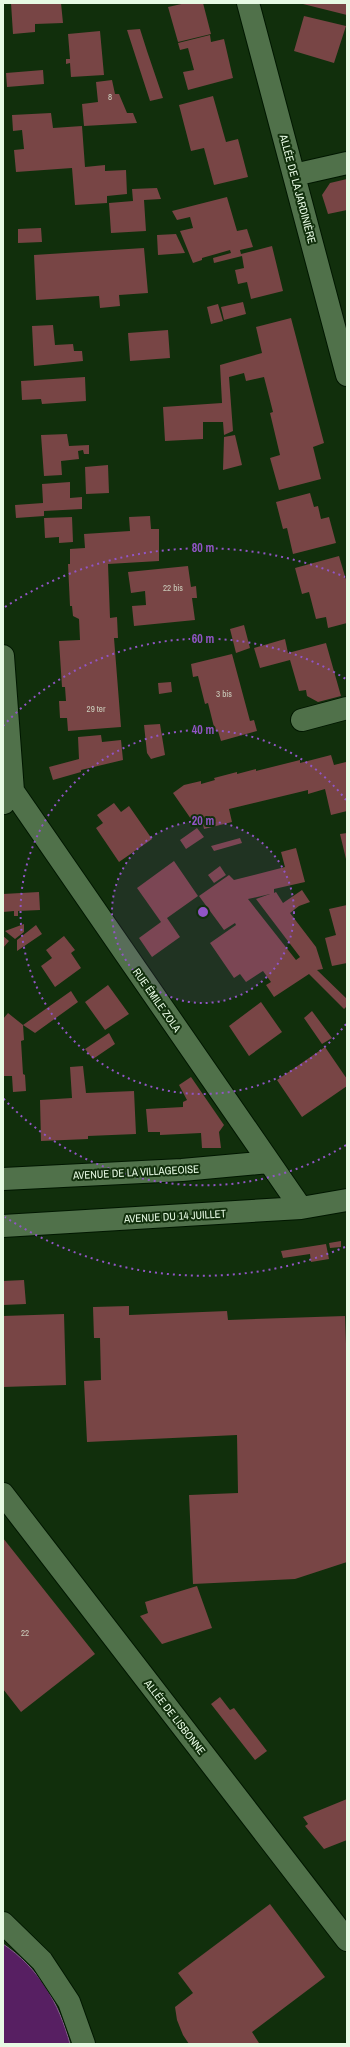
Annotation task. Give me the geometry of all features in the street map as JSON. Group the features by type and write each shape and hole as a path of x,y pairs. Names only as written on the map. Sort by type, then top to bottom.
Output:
{"street":[{"name":"ALLÉE DE LA JARDINIÈRE","path":"248,3 347,375"},
{"path":"294,175 347,163"},
{"path":"3,656 8,798"},
{"path":"302,720 347,708"},
{"name":"RUE ÉMILE ZOLA","path":"8,798 301,1208"},
{"name":"AVENUE DE LA VILLAGEOISE","path":"3,1179 182,1170 269,1162"},
{"name":"AVENUE DU 14 JUILLET","path":"3,1226 301,1208 347,1200"},
{"name":"ALLÉE DE LISBONNE","path":"3,1494 347,1940"},
{"path":"4,1922 42,1961 66,1996 84,2044"}],"shaded area":[{"path":"3,1944 27,1964 46,1988 60,2014 70,2044 3,2044"}],"building":[{"path":"11,3 61,3 63,23 35,24 35,32 13,34"},
{"path":"186,3 203,3 211,34 178,42 168,7"},
{"path":"347,3 347,15 303,4"},
{"path":"304,16 346,26 334,63 294,51"},
{"path":"140,29 163,98 150,101 127,30"},
{"path":"100,31 104,75 71,77 70,63 66,64 66,59 70,59 68,34"},
{"path":"210,35 211,42 224,39 233,78 188,90 183,72 194,70 188,48 180,50 178,43"},
{"path":"43,70 44,84 7,87 6,73"},
{"path":"112,80 115,94 119,94 127,113 133,113 137,123 84,126 82,104 98,102 96,82"},
{"path":"213,96 226,142 238,139 248,177 214,185 204,148 191,151 179,105"},
{"path":"51,113 53,128 82,126 85,167 105,165 105,171 126,170 127,194 107,196 107,203 75,205 72,168 16,172 14,150 24,149 22,130 13,131 12,115"},
{"path":"347,179 347,210 328,214 322,195 330,183"},
{"path":"157,188 161,199 144,200 146,231 111,233 109,203 133,201 132,189"},
{"path":"227,197 237,231 247,229 253,247 240,250 241,254 272,246 283,291 251,299 247,282 238,284 235,270 244,268 242,256 214,263 213,258 231,253 230,250 202,258 202,260 193,263 180,231 193,228 190,217 177,220 172,211"},
{"path":"41,228 42,242 18,243 18,229"},
{"path":"176,234 185,253 158,255 157,235"},
{"path":"144,248 148,293 119,295 120,306 100,308 99,296 36,300 34,255"},
{"path":"243,302 246,314 224,320 221,307"},
{"path":"218,304 223,321 211,324 207,307"},
{"path":"291,318 324,443 313,447 321,479 279,490 270,458 280,455 270,413 273,412 264,377 246,381 244,373 229,377 233,431 224,435 223,422 203,422 203,439 165,441 163,407 222,403 220,365 262,353 256,327"},
{"path":"53,325 55,345 73,344 74,351 82,351 83,361 34,366 32,326"},
{"path":"168,330 170,358 130,361 128,333"},
{"path":"85,377 86,401 42,404 41,399 22,400 21,381"},
{"path":"67,434 69,446 89,445 89,454 84,454 83,450 78,451 79,459 61,461 62,475 44,476 41,435"},
{"path":"235,435 242,465 223,470 224,437"},
{"path":"108,465 109,493 86,494 85,467"},
{"path":"70,482 70,498 82,497 82,509 44,511 44,516 16,518 15,505 43,503 42,484"},
{"path":"310,493 314,507 318,506 321,519 329,517 336,543 293,554 287,528 283,529 276,502"},
{"path":"150,516 151,529 159,529 159,561 108,564 110,618 117,617 118,638 114,638 121,727 68,731 67,718 60,718 59,701 66,701 65,687 62,687 59,641 80,640 79,619 73,616 72,606 70,606 68,564 70,564 70,549 85,548 84,534 130,531 129,517"},
{"path":"72,517 73,542 59,543 59,537 45,538 44,518"},
{"path":"339,556 347,583 347,623 328,628 326,617 316,619 309,592 302,594 295,568"},
{"path":"188,566 191,587 196,586 197,598 192,598 195,620 134,626 132,606 146,605 145,591 131,593 128,572"},
{"path":"244,625 250,648 236,653 230,629"},
{"path":"285,639 288,653 326,643 341,696 318,702 307,696 306,690 299,691 290,660 260,668 254,648"},
{"path":"232,654 250,721 254,720 257,731 221,741 218,731 215,731 208,703 205,704 198,676 193,677 191,664"},
{"path":"171,682 172,692 159,694 158,683"},
{"path":"160,724 165,755 151,759 147,753 144,725"},
{"path":"101,735 102,742 121,740 123,760 81,770 81,772 53,780 49,767 79,759 78,737"},
{"path":"331,755 334,765 346,762 347,811 331,815 325,789 308,794 308,790 229,809 232,822 204,829 201,816 191,819 173,793 184,785 201,781 201,784 215,780 214,778 237,772 237,774 256,769 256,771 300,760 300,763"},
{"path":"114,803 121,812 129,806 152,839 119,862 96,828 103,823 97,815"},
{"path":"197,828 204,837 186,849 180,840"},
{"path":"347,833 347,859 346,859 340,834"},
{"path":"240,838 242,843 214,851 211,846"},
{"path":"296,848 305,882 274,889 274,893 276,892 283,903 302,890 310,902 299,906 290,913 316,947 323,969 317,970 347,999 347,1006 344,1009 309,974 274,997 266,985 271,982 263,971 246,982 240,974 234,978 210,943 236,925 235,923 224,930 199,896 229,875 234,880 285,867 281,852","holes":["270,894 256,899 300,957 296,960 248,899"]},
{"path":"174,861 198,896 167,918 180,937 152,957 139,938 161,922 137,888"},
{"path":"220,866 226,875 214,883 208,875"},
{"path":"39,892 40,910 18,911 18,916 14,916 14,911 3,912 3,894"},
{"path":"347,905 347,963 332,966 325,938 336,935 329,909"},
{"path":"24,924 24,932 15,939 5,931"},
{"path":"36,925 42,934 17,951 17,940"},
{"path":"3,936 9,941 3,948"},
{"path":"64,936 75,950 71,953 81,968 55,987 41,966 52,958 46,950"},
{"path":"108,985 129,1014 105,1030 85,1002"},
{"path":"71,991 78,1002 35,1033 23,1025"},
{"path":"261,1002 282,1032 249,1056 229,1026"},
{"path":"312,1011 332,1038 322,1044 304,1018"},
{"path":"8,1013 23,1025 24,1040 21,1041 23,1074 25,1075 26,1091 13,1092 12,1076 3,1076 3,1019"},
{"path":"109,1033 115,1044 93,1059 85,1049"},
{"path":"325,1047 347,1079 347,1086 302,1117 277,1080"},
{"path":"83,1066 86,1093 134,1091 136,1134 88,1136 88,1139 41,1141 40,1100 72,1098 70,1067"},
{"path":"191,1077 224,1125 219,1132 221,1148 202,1148 201,1133 160,1135 160,1132 148,1132 146,1109 183,1107 183,1102 187,1100 179,1085"},
{"path":"341,1241 341,1247 330,1248 329,1243"},
{"path":"326,1244 329,1259 311,1262 310,1254 283,1258 281,1251"},
{"path":"24,1280 26,1304 3,1305 3,1281"},
{"path":"129,1306 129,1315 227,1311 228,1320 345,1316 347,1371 347,1562 295,1579 193,1584 189,1495 238,1493 237,1435 87,1442 84,1381 101,1380 100,1338 94,1338 93,1307"},
{"path":"64,1314 66,1385 3,1387 3,1316"},
{"path":"3,1538 95,1654 21,1712 3,1689"},
{"path":"197,1586 212,1628 162,1644 140,1616 148,1613 145,1602"},
{"path":"220,1697 230,1710 234,1708 267,1751 255,1760 211,1704"},
{"path":"347,1799 347,1840 324,1849 305,1826 308,1824 303,1817"},
{"path":"270,1904 325,1977 252,2032 259,2043 258,2044 189,2044 183,2035 177,2020 175,2007 193,1993 178,1973"}]}
